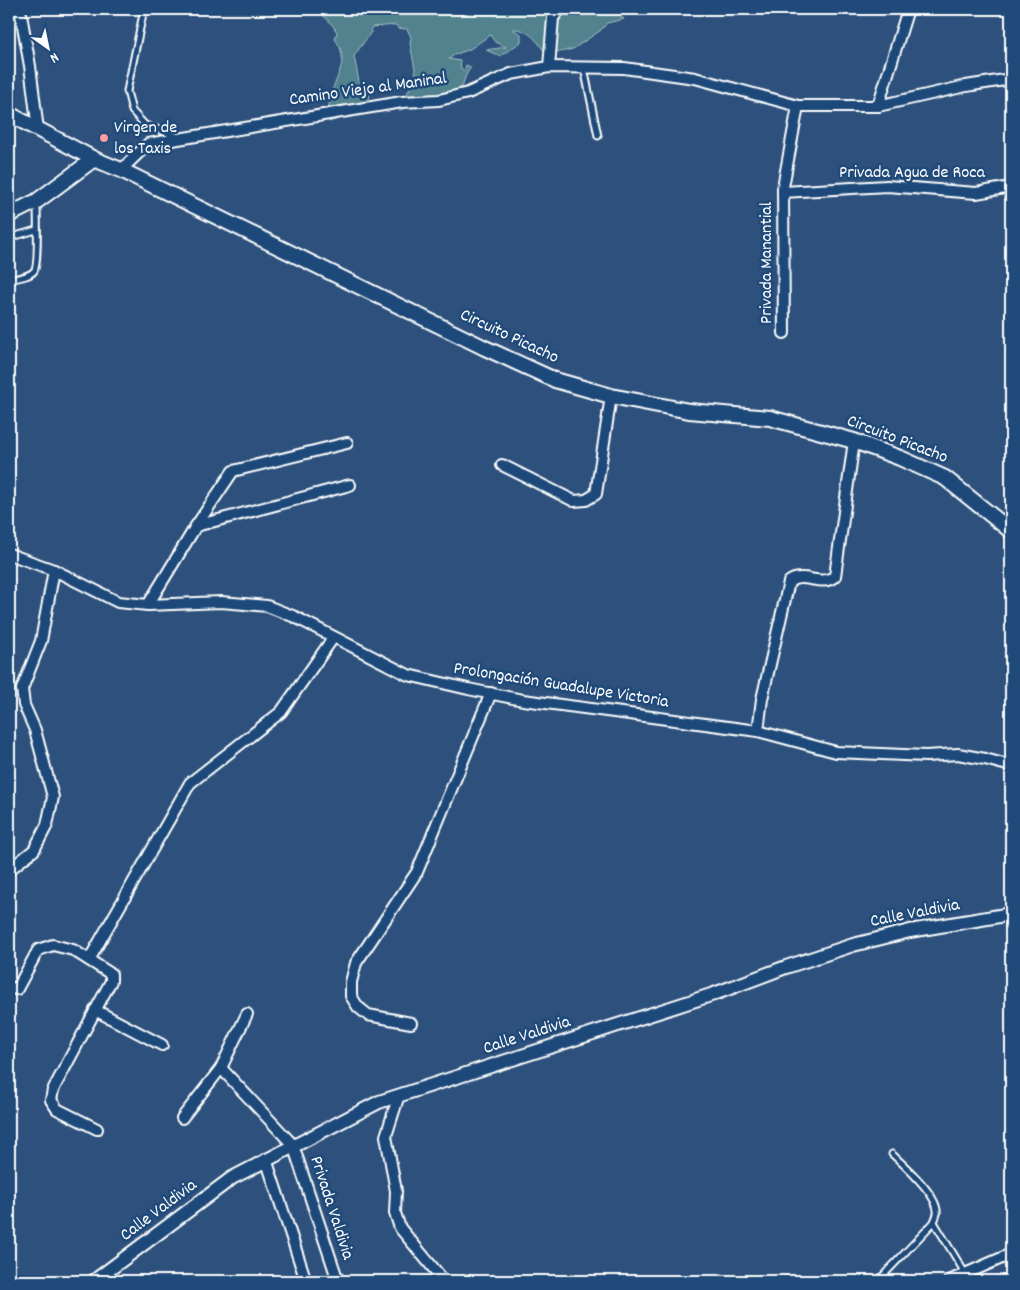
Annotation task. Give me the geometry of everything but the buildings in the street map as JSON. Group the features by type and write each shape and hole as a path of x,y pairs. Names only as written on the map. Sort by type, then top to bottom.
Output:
{"main road":[{"name":"Circuito Picacho","path":"9,114 94,158 485,348 555,380 611,396 689,412 770,418 854,441 900,458 945,478 1011,531"},
{"path":"9,215 37,201 94,158"}],"street":[{"path":"20,9 30,66 38,130"},
{"path":"549,67 553,18 562,9"},
{"path":"878,106 908,9"},
{"name":"Camino Viejo al Maninal","path":"121,170 148,144 402,102 439,100 468,93 511,74 549,67 624,68 695,78 798,106 878,106 966,86 1011,79"},
{"name":"Privada Manantial","path":"784,333 782,192 798,106"},
{"name":"Privada Agua de Roca","path":"782,192 888,186 976,192 1011,187"},
{"path":"502,465 574,502 586,500 596,494 611,396"},
{"path":"758,731 762,698 789,582 794,578 831,580 835,576 854,441"},
{"path":"148,605 196,526 233,471 347,443"},
{"path":"196,526 350,485"},
{"name":"Prolongación Guadalupe Victoria","path":"9,554 54,570 118,602 148,605 222,602 267,606 295,617 408,675 523,700 758,731 836,752 926,756 958,754 1011,766"},
{"path":"9,870 34,850 47,825 53,797 36,730 24,705 22,689 41,641 54,570"},
{"path":"89,960 190,782 281,712 334,638"},
{"path":"411,1024 368,1014 358,1006 351,996 351,982 356,963 417,872 491,693"},
{"name":"Calle Valdivia","path":"94,1281 232,1178 379,1102 714,994 786,967 853,945 910,931 1011,914"},
{"path":"9,988 17,989 38,950 53,945 73,950 111,974 111,981 53,1090 51,1100 57,1109 97,1129"},
{"path":"95,1010 162,1045"},
{"path":"182,1118 221,1068 247,1014"},
{"path":"221,1068 293,1145"},
{"path":"399,1095 386,1136 396,1191 395,1213 400,1228 444,1281"},
{"name":"Privada Valdivia","path":"293,1145 338,1281"},
{"path":"266,1159 306,1281"},
{"path":"948,1281 1011,1254"}],"lane":[{"path":"144,9 127,91 132,111 146,125 182,138"},
{"path":"584,68 598,136"},
{"path":"9,280 30,275 36,270 38,263 37,201"},
{"path":"9,238 36,230"},
{"path":"878,1281 934,1222 937,1213 935,1203 915,1175 892,1154"},
{"path":"934,1222 965,1273"}],"green space":[{"path":"317,9 603,9 617,13 624,19 607,23 601,30 573,49 560,52 544,51 527,32 512,29 521,34 521,42 500,56 486,50 506,47 495,42 490,35 470,49 449,59 460,61 464,72 466,65 471,67 460,92 413,102 399,111 416,75 410,43 411,37 407,29 398,28 396,25 372,27 371,32 354,56 360,87 370,96 360,112 329,122 330,98 340,71 342,59 335,39 337,32"}],"place":[{"name":"Virgen de los Taxis","path":"104,138"}]}
